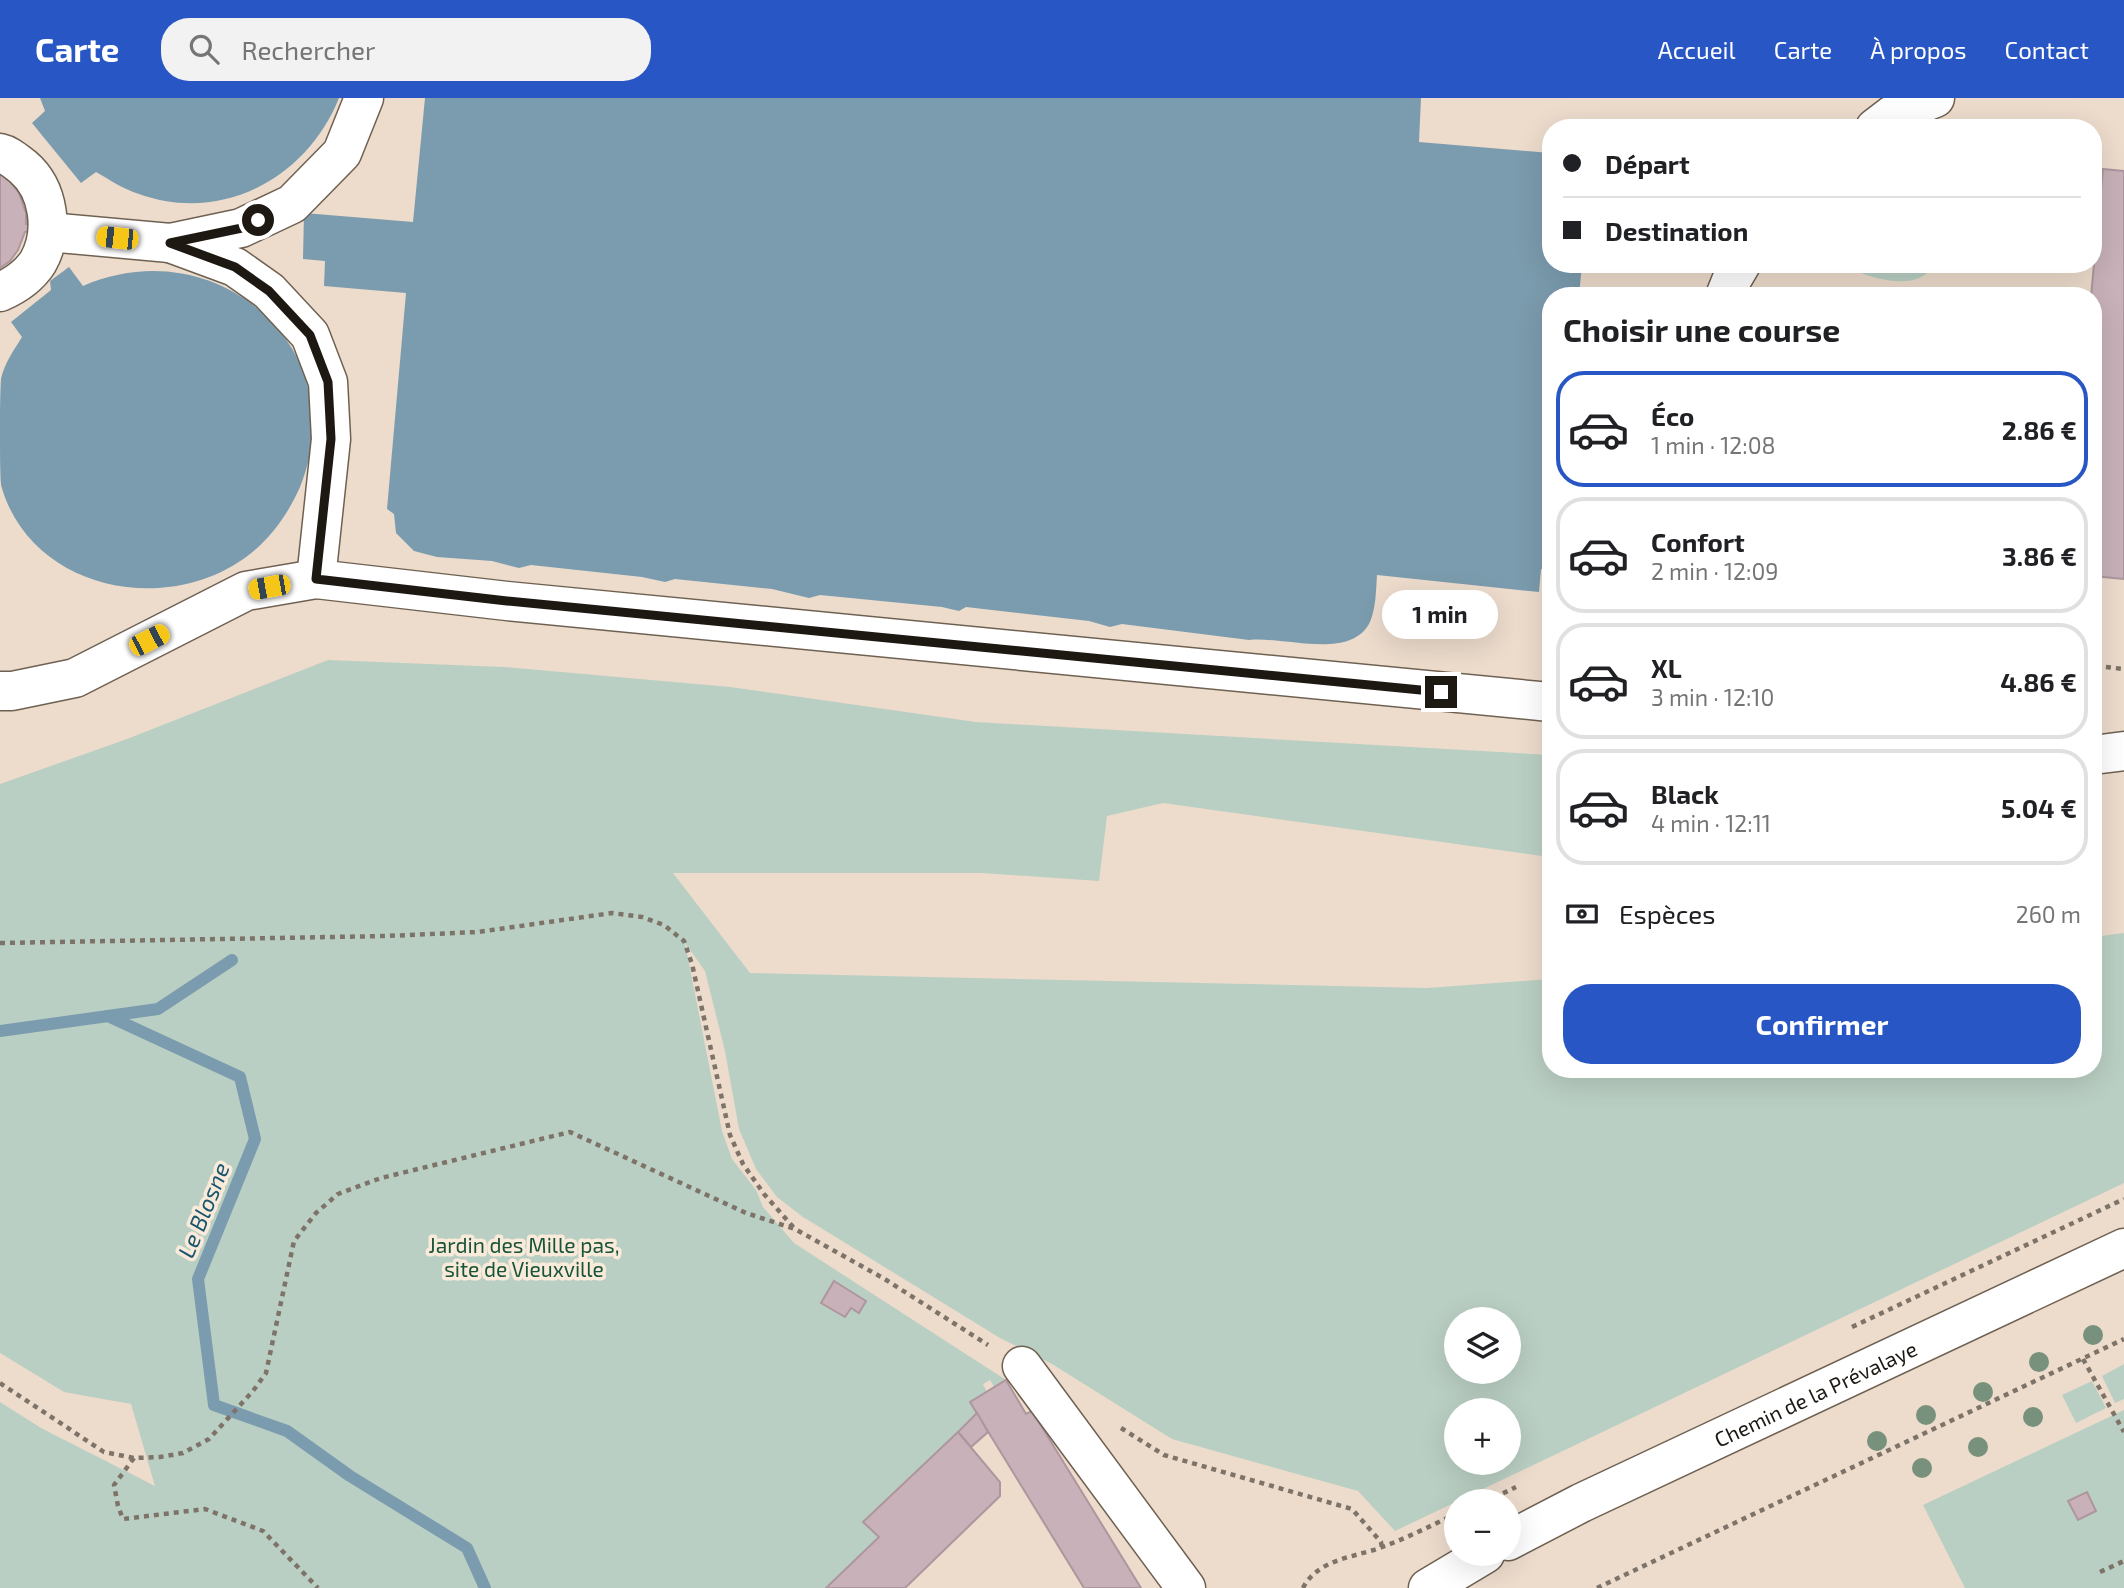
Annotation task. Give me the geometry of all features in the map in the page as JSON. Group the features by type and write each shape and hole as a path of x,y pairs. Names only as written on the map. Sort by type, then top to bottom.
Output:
{"street":[{"path":"170,243 242,228 292,204 342,153 364,98"},
{"path":"1882,114 1935,98"},
{"path":"0,153 7,155 31,174 46,201 48,232 38,262 16,285 0,292"},
{"path":"48,232 170,243 235,267 269,291 310,335 328,382 331,439 316,579"},
{"path":"0,691 12,691 75,677 246,591 316,579 507,601 1542,701"},
{"path":"2102,754 2124,751"},
{"name":"Chemin de la Prévalaye","path":"1521,1534 1581,1503 2124,1248"},
{"path":"1022,1366 1186,1588"},
{"path":"1428,1588 1465,1566"}],"path":[{"path":"2102,667 2124,669"},
{"path":"0,943 386,936 478,932 612,913 642,917 664,925 684,941 692,964 730,1135 743,1164 764,1194 795,1229"},
{"path":"0,1383 104,1452 134,1458 183,1453 209,1438 266,1373 294,1241 316,1213 338,1194 381,1178 570,1132 746,1213 795,1229 883,1278 1022,1366"},
{"path":"1597,1588 2124,1339"},
{"path":"2083,1359 2124,1432"},
{"path":"1117,1425 1164,1455 1352,1509 1381,1542 1381,1546"},
{"path":"134,1458 114,1485 123,1519 205,1508 263,1531 318,1588"},
{"path":"1303,1588 1322,1568 1444,1519"},
{"path":"2100,1572 2124,1561"}],"green space":[{"path":"1863,273 1928,273 1922,277 1902,281"},
{"name":"Jardin des Mille pas, site de Vieuxville","path":"328,660 504,667 730,687 976,722 1542,755 1542,856 1163,803 1107,816 1099,881 981,873 673,873 750,973 1427,988 1542,980 1542,1078 2102,1078 2102,936 2124,933 2124,1183 1521,1471 1521,1398 1444,1398 1444,1475 1512,1475 1483,1489 1444,1489 1444,1508 1395,1531 1358,1491 1172,1439 1052,1364 1000,1338 803,1217 777,1197 756,1169 739,1129 725,1051 705,971 685,943 722,1131 732,1159 756,1190 763,1207 794,1243 1006,1380 994,1387 990,1380 983,1384 987,1392 977,1413 864,1522 879,1537 826,1588 0,1588 0,1402 41,1428 155,1486 131,1404 64,1392 0,1353 0,784 127,739"},
{"path":"2124,1364 2124,1399 2115,1403 2102,1376"},
{"path":"2092,1381 2106,1408 2076,1423 2062,1395"},
{"path":"2124,1410 2124,1588 1965,1588 1923,1505"}],"water":[{"path":"40,98 339,98 325,126 306,151 284,171 258,187 230,198 201,203 170,202 139,194 96,172 81,183 32,123 45,111"},
{"path":"425,98 1421,98 1419,142 1542,152 1542,273 1581,273 1580,287 1542,287 1542,569 1539,592 1377,575 1372,617 1361,634 1348,641 1316,644 1249,640 1122,624 1110,627 1089,621 966,607 959,611 820,595 809,598 772,589 675,579 665,582 531,565 519,568 492,561 437,557 414,551 396,533 394,514 387,509 406,293 324,286 325,261 303,259 304,213 413,222"},
{"path":"69,267 83,286 133,272 181,273 225,287 262,313 291,347 308,389 312,436 300,487 291,506 266,540 250,554 217,574 181,585 143,588 106,583 71,570 41,550 17,521 1,485 0,473 1,379 22,337 11,322 51,290 50,281"}],"building":[{"path":"2103,169 2124,171 2124,579 2102,577 2102,287 2092,287 2093,273 2102,273"},
{"path":"0,174 9,180 19,193 26,213 26,224 31,224 31,231 25,232 18,250 10,261 0,268"},
{"path":"834,1281 866,1301 859,1313 851,1308 845,1317 821,1303"},
{"path":"1006,1380 1026,1414 1032,1411 1141,1588 1084,1588 970,1402"},
{"path":"977,1413 988,1432 971,1447 958,1432"},
{"path":"958,1432 1000,1482 1000,1496 905,1588 826,1588 879,1537 863,1522"},
{"path":"2087,1492 2096,1511 2078,1520 2068,1501"}],"waterway":[{"path":"108,1016 158,1009 232,960"},
{"name":"Le Blosne","path":"0,1031 108,1016 240,1077 255,1139 198,1279 214,1405 287,1431 350,1476 467,1548 485,1588"}],"route":[{"path":"258,220 242,228 170,243 235,267 269,291 310,335 328,382 331,439 316,579 507,601 1441,692"}]}
